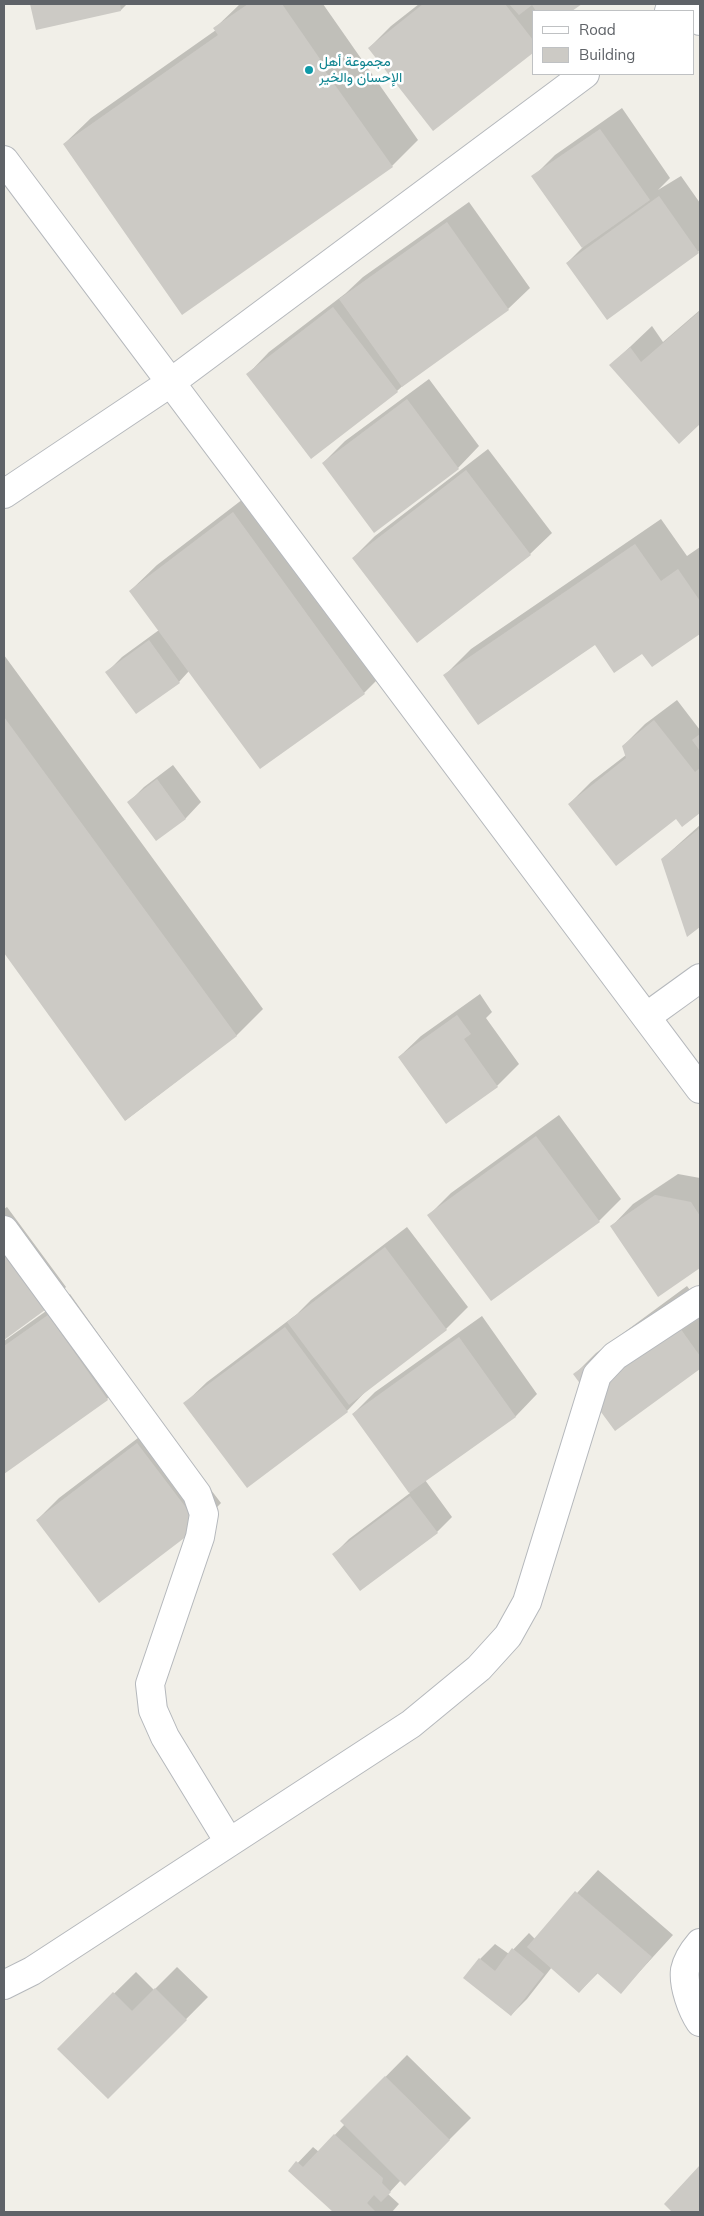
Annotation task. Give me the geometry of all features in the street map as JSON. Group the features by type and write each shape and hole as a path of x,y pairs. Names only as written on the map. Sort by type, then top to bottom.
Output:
{"street":[{"path":"696,4 700,22"},
{"path":"4,494 170,383 584,75"},
{"path":"4,160 700,1089"},
{"path":"646,1018 700,978"},
{"path":"4,1230 197,1494 204,1514 200,1537 156,1660 150,1684 153,1710 165,1737 229,1842"},
{"path":"4,1985 32,1971 411,1724 479,1668 508,1636 527,1602 597,1375 615,1356 700,1300"},
{"path":"700,1943 685,1970 687,1991 700,2022"}],"building":[{"path":"30,4 120,4 121,11 36,30"},
{"path":"248,4 282,4 320,59 318,61 393,167 182,315 63,144 218,35 213,28"},
{"path":"423,4 505,4 532,39 532,54 433,131 368,48"},
{"path":"509,4 582,4 573,10 535,10 532,5 519,15"},
{"path":"600,129 650,200 582,248 531,176"},
{"path":"659,196 699,253 607,320 566,263"},
{"path":"447,222 509,310 402,387 339,299"},
{"path":"333,307 398,392 311,459 246,374"},
{"path":"700,311 700,424 679,444 609,365 630,347 641,362"},
{"path":"407,399 459,469 374,533 322,463"},
{"path":"466,470 531,555 417,643 352,558"},
{"path":"233,512 365,694 260,769 129,591"},
{"path":"635,544 661,581 678,569 700,601 700,634 652,667 642,654 614,673 595,645 478,725 443,675"},
{"path":"149,640 180,683 136,714 105,672"},
{"path":"4,717 237,1036 125,1121 4,953"},
{"path":"654,720 695,772 700,768 700,813 682,827 676,819 616,866 568,804 626,758 622,746"},
{"path":"700,734 700,751 692,740"},
{"path":"157,779 186,819 156,841 127,802"},
{"path":"700,828 700,927 687,937 661,859"},
{"path":"457,1015 471,1034 464,1039 498,1087 446,1124 398,1057"},
{"path":"536,1136 600,1222 491,1301 427,1215"},
{"path":"655,1195 691,1202 700,1216 700,1268 658,1297 610,1226"},
{"path":"385,1247 447,1330 349,1405 287,1322"},
{"path":"4,1253 45,1310 4,1340"},
{"path":"665,1307 700,1356 700,1369 615,1431 573,1374"},
{"path":"48,1315 108,1400 4,1474 4,1346"},
{"path":"285,1327 348,1412 247,1488 183,1403"},
{"path":"459,1337 516,1417 409,1493 352,1414"},
{"path":"137,1443 200,1526 99,1603 36,1520"},
{"path":"410,1496 438,1533 360,1591 332,1554"},
{"path":"575,1891 652,1957 621,1994 597,1973 579,1993 527,1947"},
{"path":"512,1948 544,1974 511,2016 463,1978 479,1958 495,1971"},
{"path":"155,1988 187,2020 108,2099 57,2049 113,1992 132,2011"},
{"path":"385,2076 450,2140 405,2186 340,2121"},
{"path":"334,2134 383,2178 382,2183 391,2192 381,2202 374,2195 367,2203 376,2212 333,2212 288,2171 296,2161 303,2167"},
{"path":"700,2165 700,2212 672,2212 664,2204"}],"place":[{"name":"مجموعة أهل الإحسان والخير","path":"309,70"}]}
